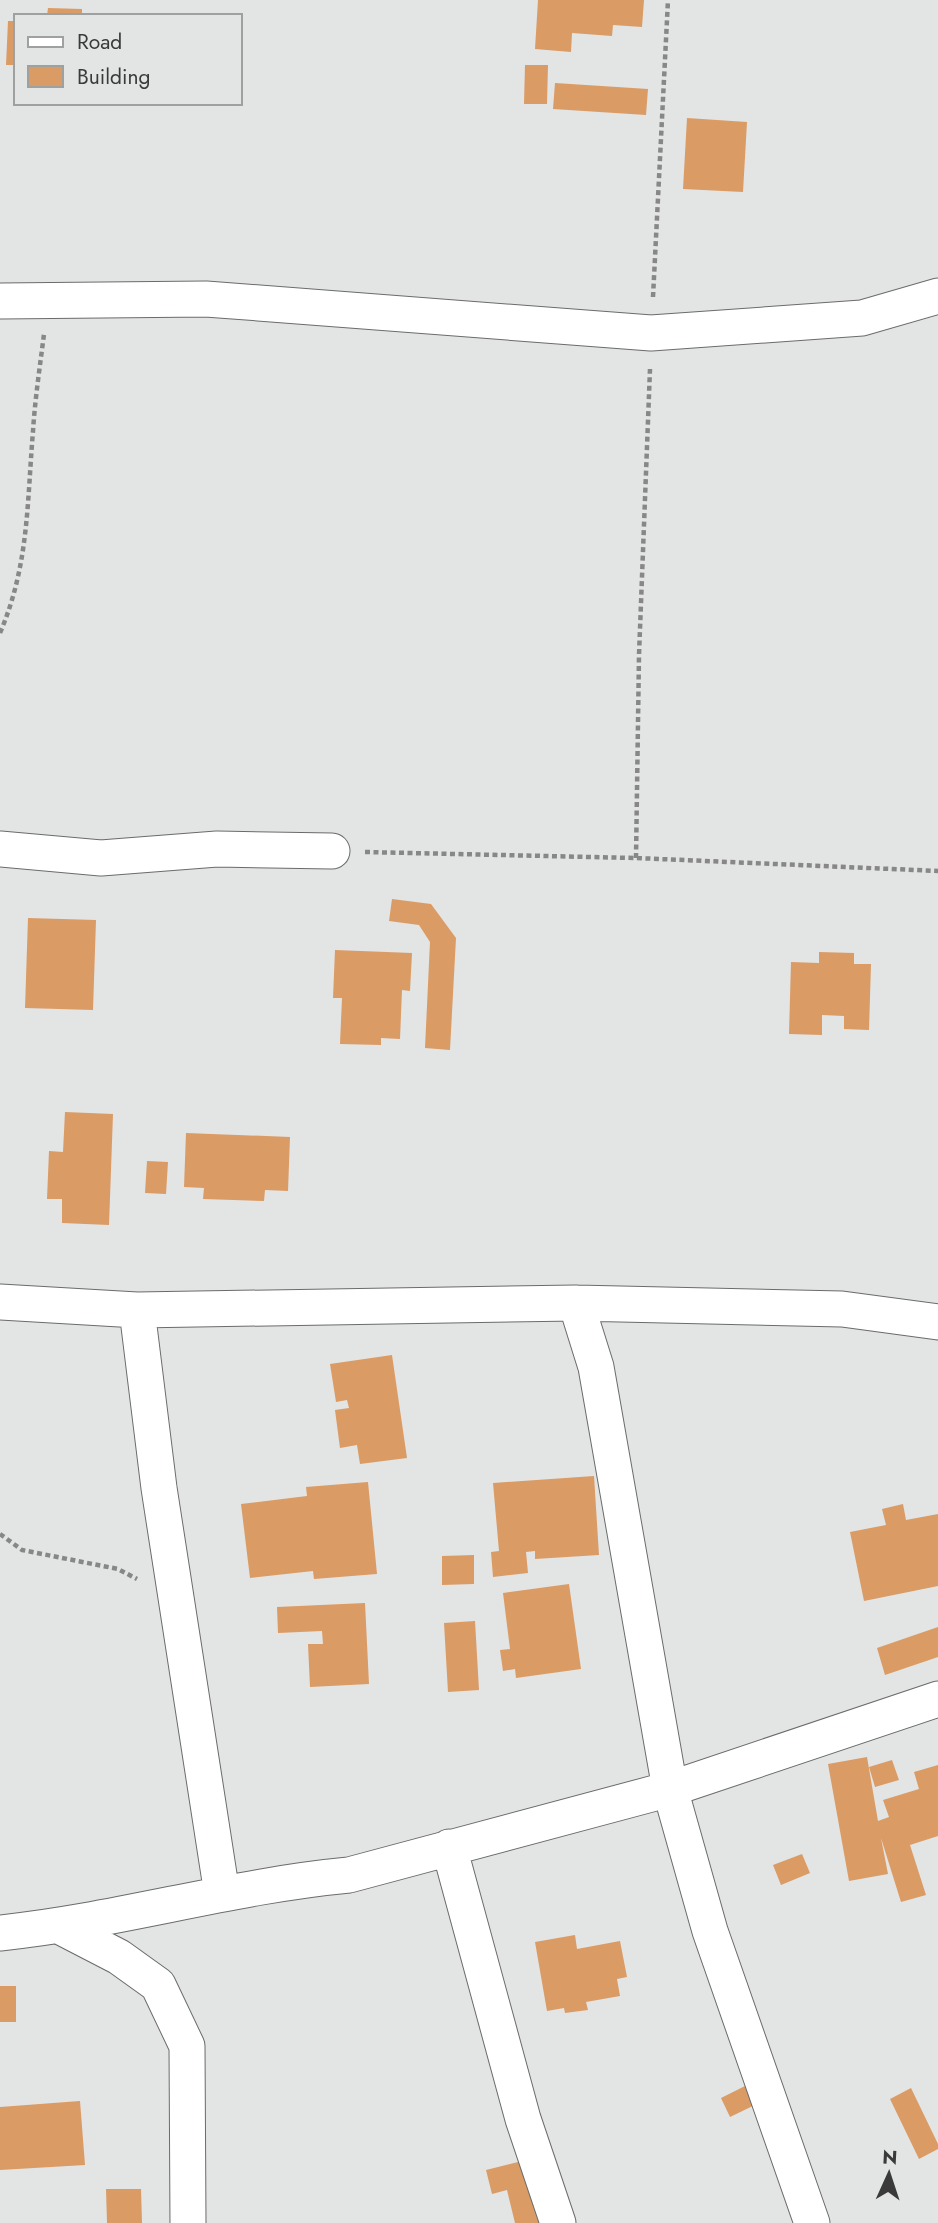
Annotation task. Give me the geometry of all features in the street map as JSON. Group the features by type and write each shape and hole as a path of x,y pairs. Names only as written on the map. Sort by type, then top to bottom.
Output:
{"street":[{"path":"0,301 206,299 651,334 862,318 938,296"},
{"path":"0,849 101,858 217,849 332,851"},
{"path":"0,1302 137,1310 576,1303 842,1309 938,1322"},
{"path":"576,1303 601,1394 670,1789 710,1931 812,2223"},
{"path":"137,1310 222,1894"},
{"path":"0,1933 61,1927 298,1880 349,1874 670,1789 937,1702"},
{"path":"449,1847 523,2119 558,2223"},
{"path":"61,1927 119,1957 158,1985 187,2046 188,2223"}],"path":[{"path":"636,858 639,655 651,334 668,0"},
{"path":"0,633 16,596 26,542 33,429 48,302"},
{"path":"332,851 636,858 938,871"},
{"path":"0,1535 22,1550 118,1569 177,1598"}],"building":[{"path":"538,0 644,0 642,27 613,25 612,36 572,33 571,52 535,49"},
{"path":"48,8 82,9 82,14 47,14"},
{"path":"8,21 14,21 14,65 6,65"},
{"path":"525,65 548,65 547,104 524,104"},
{"path":"555,83 648,89 646,115 553,109"},
{"path":"687,118 747,122 743,192 683,189"},
{"path":"392,899 431,904 456,938 450,1050 425,1048 430,942 419,925 389,921"},
{"path":"28,918 96,920 93,1010 25,1008"},
{"path":"335,950 412,953 410,991 402,990 400,1039 381,1038 381,1045 340,1044 342,998 333,998"},
{"path":"819,952 854,953 854,964 871,964 869,1030 844,1029 844,1016 822,1015 822,1035 789,1034 791,962 819,963"},
{"path":"65,1112 113,1114 109,1225 62,1223 62,1199 47,1199 49,1151 63,1152"},
{"path":"186,1133 290,1137 288,1191 265,1190 264,1201 203,1199 204,1188 184,1187"},
{"path":"147,1161 168,1162 166,1194 145,1193"},
{"path":"392,1355 407,1458 360,1464 357,1445 340,1448 335,1410 349,1408 347,1400 336,1402 330,1364"},
{"path":"594,1476 599,1555 535,1559 535,1551 526,1552 528,1573 493,1577 491,1552 499,1551 493,1483"},
{"path":"368,1482 377,1574 314,1579 313,1571 250,1578 241,1504 307,1496 306,1487"},
{"path":"903,1504 906,1520 938,1514 938,1586 864,1601 850,1532 886,1525 882,1509"},
{"path":"474,1555 474,1584 442,1585 442,1556"},
{"path":"569,1584 581,1669 516,1678 515,1669 503,1671 500,1650 510,1649 503,1593"},
{"path":"365,1603 369,1684 310,1687 308,1644 323,1644 322,1631 278,1633 277,1607"},
{"path":"475,1621 479,1690 448,1692 444,1623"},
{"path":"938,1627 938,1657 885,1675 877,1648"},
{"path":"867,1757 878,1821 889,1817 883,1800 919,1789 914,1772 938,1765 938,1836 910,1845 926,1895 901,1902 881,1838 888,1874 849,1881 828,1764"},
{"path":"892,1760 899,1780 875,1787 869,1767"},
{"path":"802,1854 810,1873 781,1885 773,1865"},
{"path":"575,1935 577,1949 620,1941 627,1977 617,1979 620,1996 586,2002 588,2010 565,2013 564,2008 547,2011 535,1942"},
{"path":"0,1986 16,1986 16,2022 0,2022"},
{"path":"751,2083 761,2102 730,2117 721,2098"},
{"path":"911,2088 938,2144 938,2149 919,2159 890,2099"},
{"path":"80,2101 85,2165 0,2170 0,2107"},
{"path":"530,2159 547,2223 515,2223 507,2190 492,2194 486,2170"},
{"path":"106,2189 141,2189 142,2223 107,2223"}]}
